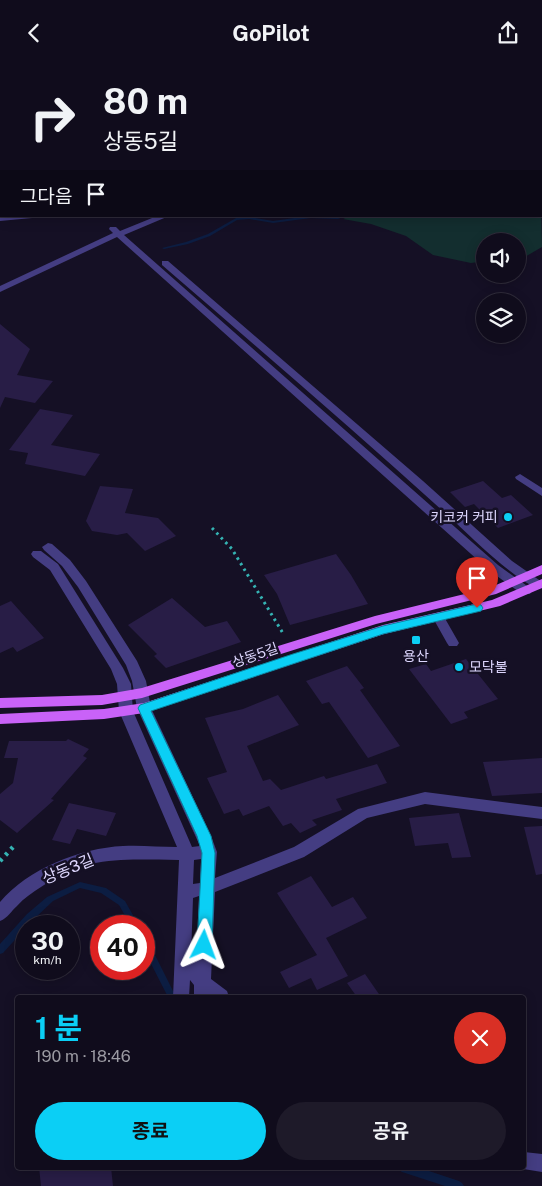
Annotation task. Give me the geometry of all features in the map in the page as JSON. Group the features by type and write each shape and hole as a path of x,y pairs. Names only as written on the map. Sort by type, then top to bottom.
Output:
{"main road":[{"name":"상동5길","path":"0,719 125,704 142,693 375,619 492,591 542,569"},
{"name":"상동5길","path":"0,703 102,700 144,708 383,630 439,619 496,603 540,584"}],"street":[{"path":"0,219 21,217"},
{"path":"0,289 146,217"},
{"path":"0,282 120,230 162,217"},
{"path":"120,230 414,479 508,564 540,584"},
{"path":"120,230 494,568 512,583 526,591"},
{"path":"520,477 542,493"},
{"path":"181,995 187,855 182,838 125,704 124,684 117,668 43,551 66,563 82,584 132,664 142,693 144,708 204,836 208,853 202,990"},
{"path":"439,619 453,643"},
{"path":"186,892 207,888 299,852 363,813 425,798 542,813"},
{"name":"상동3길","path":"0,914 18,893 48,875 88,858 122,852 187,855 208,853"},
{"path":"182,959 202,990 216,995"},
{"path":"526,1161 542,1163"}],"path":[{"path":"212,529 232,549 291,645"},
{"path":"0,861 14,846"}],"green space":[{"path":"348,217 541,217 542,247 526,256 526,233 476,233 476,262 471,263 433,255 406,236 371,224 343,219"}],"building":[{"path":"0,324 30,349 17,375 53,381 35,403 5,397 0,408"},
{"path":"40,409 73,415 51,445 100,454 85,476 25,464 28,453 9,450"},
{"path":"483,481 502,498 511,495 533,515 498,528 474,504 465,507 450,492"},
{"path":"100,486 133,489 125,513 158,518 176,536 145,551 127,533 117,535 92,531 86,521"},
{"path":"336,554 368,604 290,625 277,594 264,575"},
{"path":"172,598 205,627 227,621 241,642 166,668 154,656 157,654 128,625"},
{"path":"11,601 44,638 17,652 13,647 0,653 0,606"},
{"path":"466,659 498,699 464,712 468,718 451,724 409,669 426,664 431,671"},
{"path":"347,666 364,688 360,690 400,746 368,758 329,702 322,704 306,681"},
{"path":"278,695 299,725 247,746 263,781 270,779 281,790 324,776 326,779 377,764 387,783 336,799 342,810 312,820 317,825 300,833 291,823 283,826 269,806 243,816 239,809 224,814 207,778 227,772 205,718 243,709"},
{"path":"68,739 89,749 83,756 87,758 51,799 54,800 17,833 0,820 0,794 13,783 18,758 4,758 9,741 66,741"},
{"path":"542,758 542,793 492,796 483,762"},
{"path":"69,803 116,813 106,836 77,829 70,844 52,840"},
{"path":"459,813 471,857 452,858 448,843 415,846 409,818"},
{"path":"542,826 542,874 536,875 524,827"},
{"path":"311,876 332,907 353,897 367,918 326,938 348,976 317,990 311,978 289,988 280,972 317,955 277,893"},
{"path":"365,974 380,995 356,995 347,983"},
{"path":"39,1170 111,1170 113,1186 41,1186"}],"waterway":[{"path":"164,248 187,243 209,235 236,219 249,218 273,222 311,217"},
{"path":"311,217 341,217"},
{"path":"0,950 30,917 50,899 80,885 103,890 122,903 129,915"},
{"path":"155,964 171,995"},
{"path":"411,1170 459,1186"}],"place":[{"name":"키코커 커피","path":"508,517"},
{"name":"용산","path":"416,640"},
{"name":"모닥불","path":"459,667"}],"route":[{"path":"204,945 208,853 204,836 144,708 383,630 439,619 477,608"}]}
